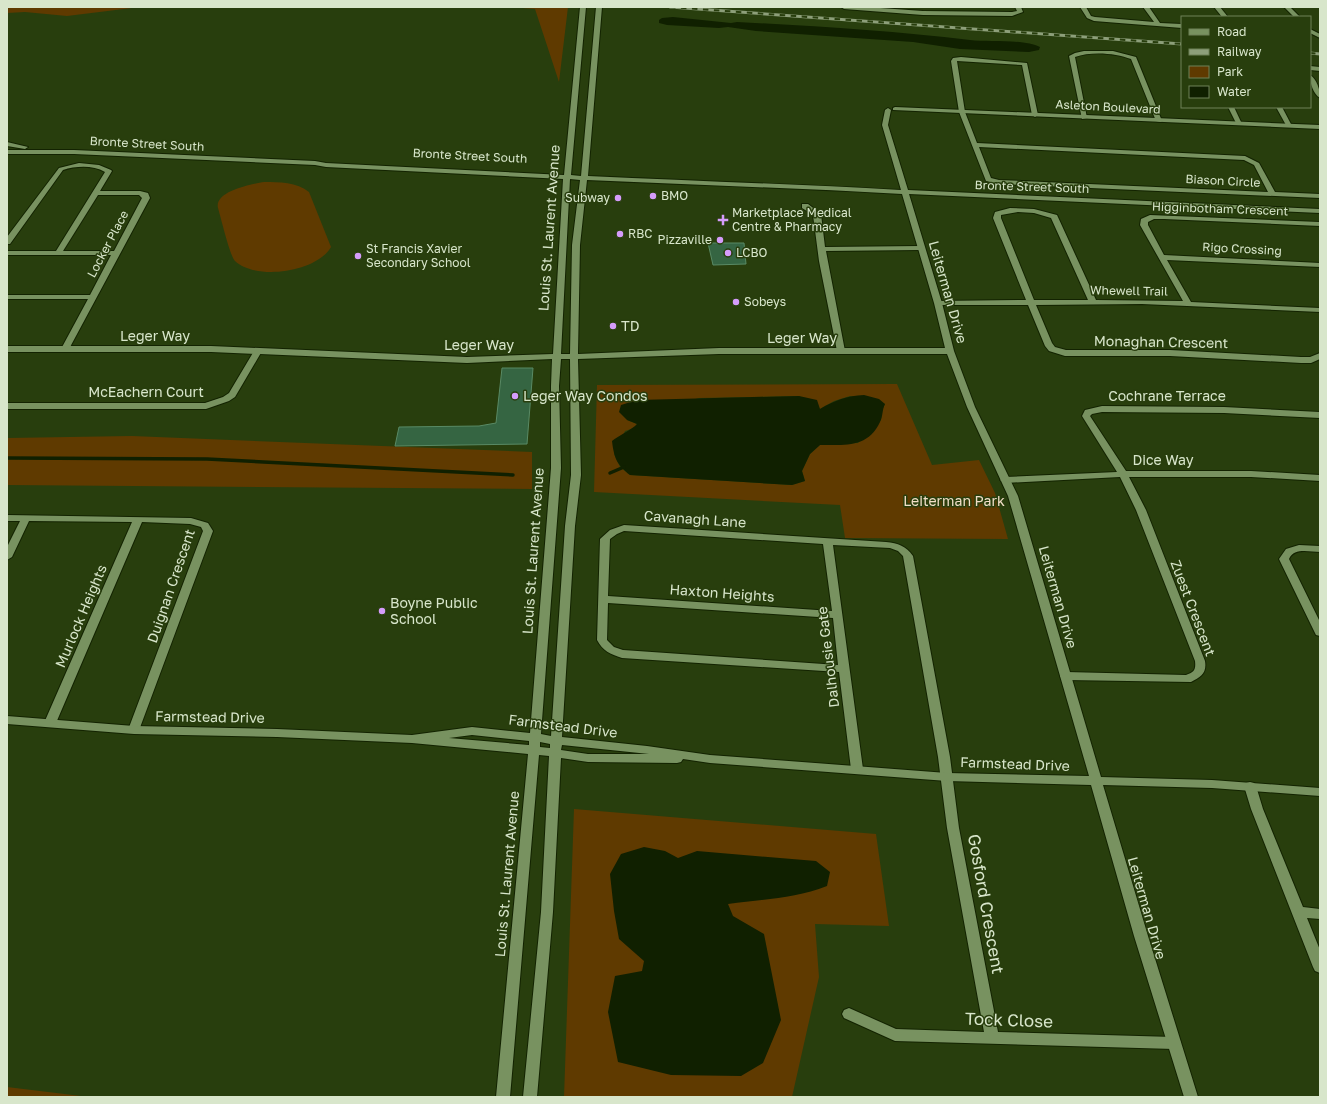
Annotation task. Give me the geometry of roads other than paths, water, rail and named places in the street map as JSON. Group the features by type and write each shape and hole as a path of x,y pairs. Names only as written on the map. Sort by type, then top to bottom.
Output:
{"street":[{"path":"844,7 977,10 1017,14 1020,12 1018,7"},
{"path":"1083,7 1089,17 1094,19 1181,26"},
{"path":"1146,7 1159,25"},
{"path":"1217,7 1224,16"},
{"path":"1287,7 1296,16"},
{"name":"Louis St. Laurent Avenue","path":"503,1097 535,744 556,468 556,386 568,175 583,8"},
{"name":"Louis St. Laurent Avenue","path":"530,1097 548,912 556,747 570,526 576,475 574,357 576,245 585,175 599,8"},
{"path":"1311,32 1320,36"},
{"path":"1084,118 1072,56 1086,52 1127,55 1132,57 1159,121"},
{"name":"Biason Circle","path":"1035,115 1025,64 1023,62 955,60 953,63 962,112 988,180 1273,194"},
{"path":"1311,79 1320,96"},
{"path":"1231,108 1239,124"},
{"path":"1280,108 1289,126"},
{"name":"Asleton Boulevard","path":"891,109 1320,127"},
{"name":"Leiterman Drive","path":"891,109 884,125 920,248 938,303 950,351 971,407 1005,480 1024,532 1096,781 1191,1097"},
{"name":"Bronte Street South","path":"7,144 21,147 62,147 74,152"},
{"name":"Biason Circle","path":"975,145 1244,158 1256,164 1273,194"},
{"name":"Bronte Street South","path":"7,152 74,152 314,163 326,165 585,175 726,185 744,184 1320,211"},
{"path":"7,242 61,168 76,165 104,167 110,171 58,253"},
{"name":"Locker Place","path":"65,349 146,198 146,195 140,193 96,193"},
{"path":"1273,194 1320,196"},
{"path":"805,206 817,214 841,351"},
{"name":"Monaghan Crescent","path":"1093,302 1054,217 1040,212 1013,210 1000,212 997,218 1048,344 1052,349 1065,353 1170,353 1301,360 1311,360 1320,356"},
{"name":"Higginbotham Crescent","path":"1188,304 1144,225 1144,221 1147,218 1164,217 1320,224"},
{"path":"822,249 920,248"},
{"path":"7,253 117,253"},
{"name":"Rigo Crossing","path":"1162,257 1320,265"},
{"path":"7,297 93,297"},
{"name":"Whewell Trail","path":"938,303 1093,302 1188,304 1320,310"},
{"name":"Leger Way","path":"7,349 211,349 467,360 719,351 950,351"},
{"name":"McEachern Court","path":"7,406 206,406 226,399 232,395 258,351"},
{"name":"Cochrane Terrace","path":"1123,474 1088,420 1086,416 1088,412 1102,409 1179,409 1320,415"},
{"name":"Dice Way","path":"1005,480 1123,474 1251,474 1320,478"},
{"name":"Zuest Crescent","path":"1066,676 1187,679 1198,674 1201,668 1200,661 1141,510 1123,474"},
{"name":"Duignan Crescent","path":"7,518 138,519 199,523 205,526 208,531 134,730"},
{"path":"7,556 26,518"},
{"name":"Murlock Heights","path":"50,723 138,519"},
{"name":"Cavanagh Lane","path":"844,669 622,654 612,652 606,647 602,640 605,539 615,530 624,528 895,546 905,552 908,556 947,777"},
{"name":"Dalhousie Gate","path":"828,541 857,769"},
{"path":"1320,549 1298,548 1285,554 1284,559 1320,633"},
{"name":"Haxton Heights","path":"603,599 838,615"},
{"name":"Farmstead Drive","path":"7,720 134,730 535,744 556,747 588,758 655,760 710,758 947,777 1212,784 1320,792"},
{"name":"Gosford Crescent","path":"947,777 953,828 992,1038"},
{"path":"1250,786 1257,809 1320,967"},
{"path":"1298,912 1320,914"},
{"name":"Tock Close","path":"849,1014 895,1035 1174,1043"}],"water":[{"path":"673,17 731,23 737,22 825,27 970,40 1016,42 1033,44 1040,47 1039,50 1029,52 960,49 913,42 756,31 728,27 719,28 667,25 659,23 659,20 662,18"},
{"path":"864,395 879,399 885,404 881,420 875,430 869,437 855,443 847,445 820,445 810,454 802,471 805,481 792,485 630,475 619,464 614,452 612,441 637,424 627,420 619,412 621,405 637,400 799,396 817,400 820,409 841,399"},
{"path":"644,847 665,851 678,858 697,851 816,861 830,872 827,886 815,890 778,898 728,904 733,916 764,934 781,1020 763,1063 741,1076 671,1075 618,1062 608,1012 615,976 642,971 644,961 619,939 610,874 621,854"}],"waterway":[{"path":"7,458 207,459 513,475"},
{"path":"610,473 624,467"}],"railway":[{"path":"670,7 1181,44"},
{"path":"1311,53 1320,54"}],"place":[{"name":"BMO","path":"653,196"},
{"name":"Subway","path":"618,198"},
{"name":"Marketplace Medical Centre & Pharmacy","path":"723,220"},
{"name":"RBC","path":"620,234"},
{"name":"Pizzaville","path":"720,240"},
{"name":"LCBO","path":"728,253"},
{"name":"St Francis Xavier Secondary School","path":"358,256"},
{"name":"Sobeys","path":"736,302"},
{"name":"TD","path":"613,326"},
{"name":"Leger Way Condos","path":"515,396"},
{"name":"Boyne Public School","path":"382,611"}],"park label":[{"name":"Leiterman Park","path":"954,501"}]}
